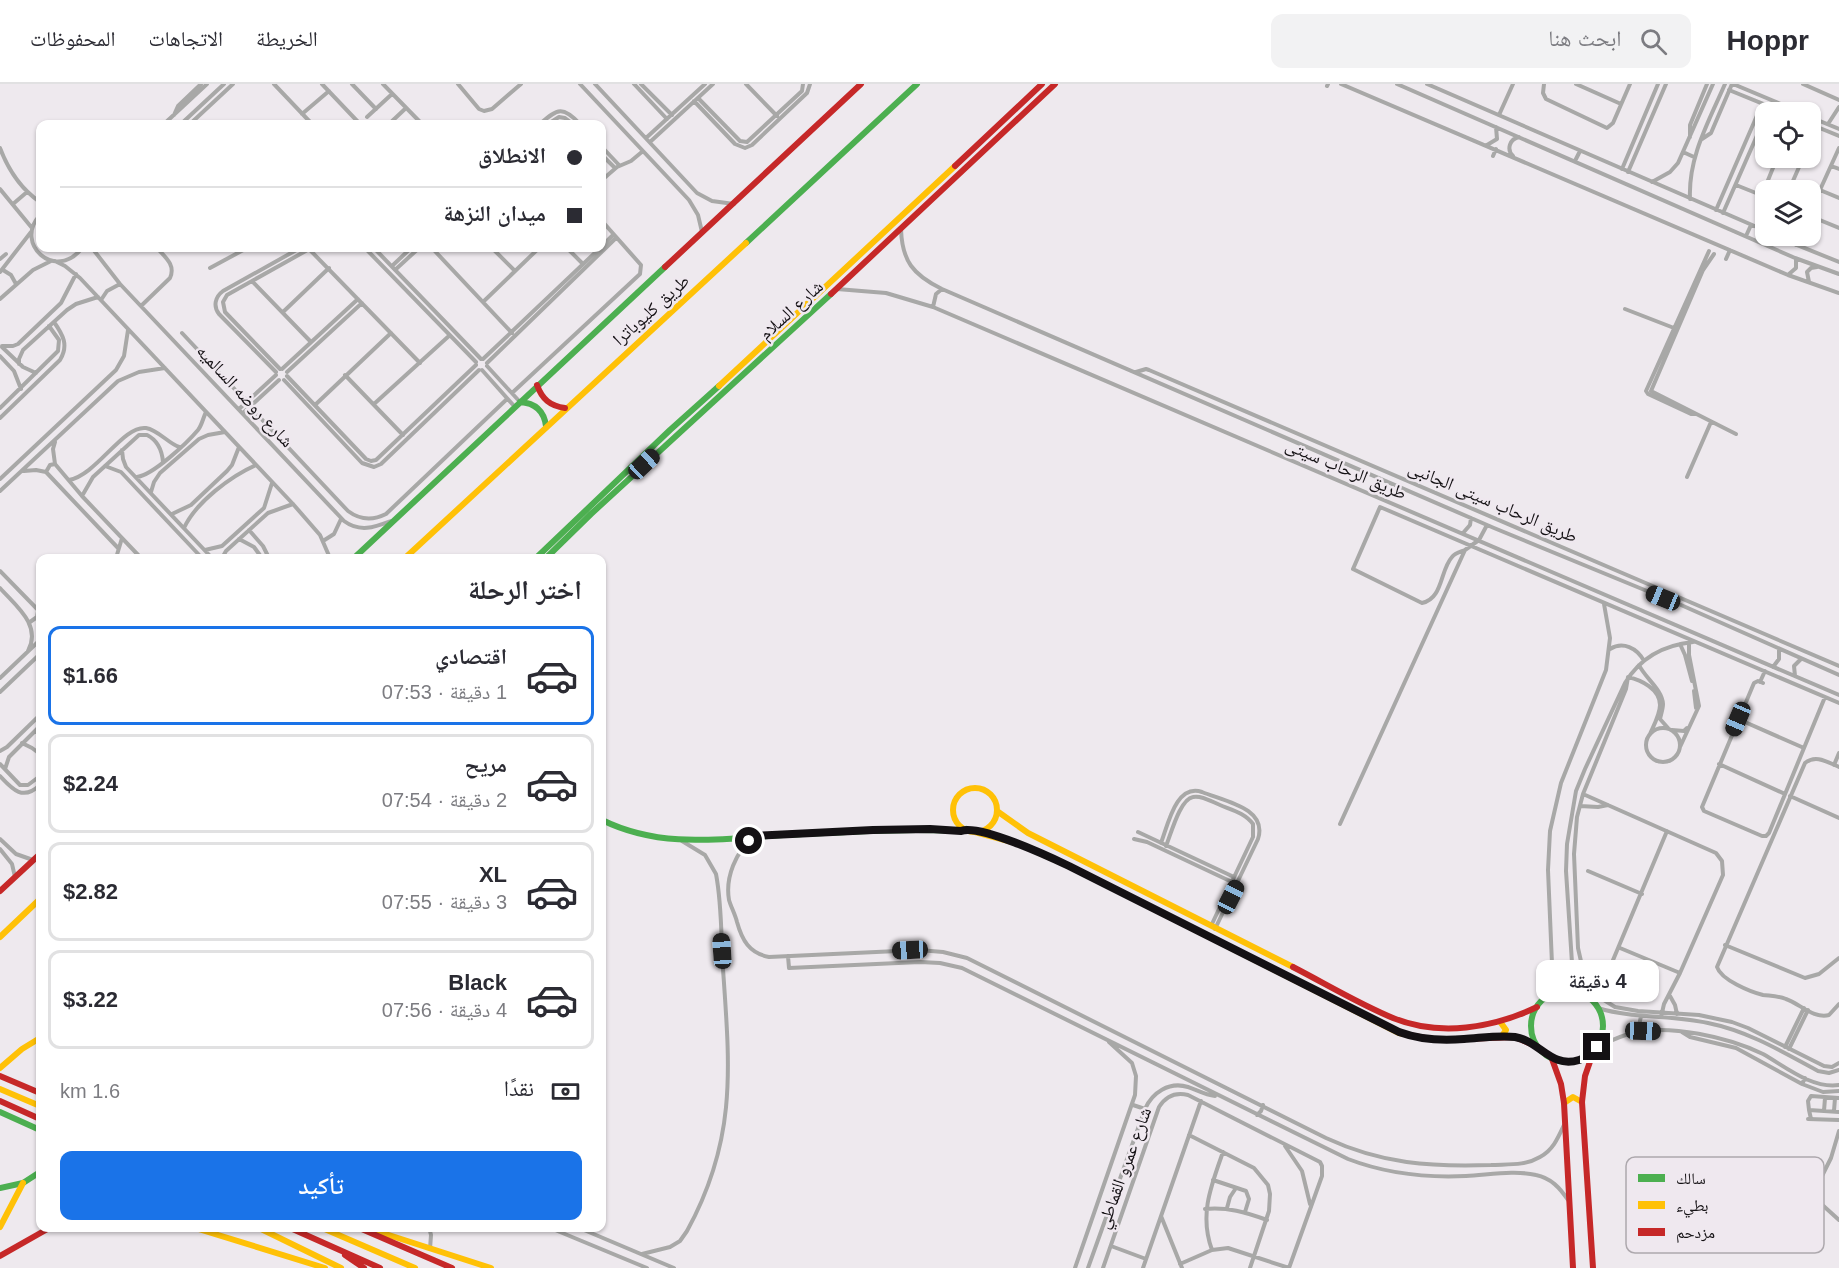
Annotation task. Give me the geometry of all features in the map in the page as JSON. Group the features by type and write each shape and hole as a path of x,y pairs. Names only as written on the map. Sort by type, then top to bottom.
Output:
{"main road":[{"name":"طريق كليوباترا","path":"358,554 861,84"},
{"name":"طريق كليوباترا","path":"409,554 917,84"},
{"name":"شارع السلام","path":"550,554 1042,84"},
{"name":"شارع السلام","path":"540,554 670,430 837,289 1055,84"},
{"path":"537,386 548,404 565,408"},
{"path":"518,405 530,403 539,408 545,416 546,426"},
{"path":"966,830 957,821 954,809 958,798 967,790 980,789 986,791 994,800 997,811 993,823 982,831 975,832"},
{"path":"997,811 1025,831 1213,928 1374,1010 1412,1024 1458,1028 1501,1023 1537,1007"},
{"path":"606,822 640,836 678,840 873,830 930,829 975,832 1019,844 1069,866 1286,977 1409,1036 1447,1040 1502,1036 1522,1039 1538,1047 1552,1059 1563,1062 1583,1059 1595,1049"},
{"path":"1019,844 1025,831"},
{"path":"0,891 34,860"},
{"path":"0,937 36,903"},
{"path":"1286,977 1290,967"},
{"path":"1301,984 1306,975"},
{"path":"1538,1047 1532,1034 1532,1020 1542,1000 1551,994 1562,990 1583,993 1598,1008 1603,1020 1602,1034 1585,1076 1582,1102 1593,1268"},
{"path":"1501,1023 1506,1030 1502,1036"},
{"path":"0,1068 36,1040"},
{"path":"1552,1059 1561,1084 1564,1103 1573,1268"},
{"path":"0,1076 36,1092"},
{"path":"0,1089 36,1104"},
{"path":"1564,1103 1573,1097 1582,1102"},
{"path":"0,1101 36,1117"},
{"path":"0,1112 36,1128"},
{"path":"0,1188 23,1183 36,1175"},
{"path":"0,1227 23,1183"},
{"path":"0,1256 42,1232"},
{"path":"208,1232 325,1268"},
{"path":"267,1232 340,1268"},
{"path":"299,1232 380,1268"},
{"path":"332,1232 415,1268"},
{"path":"369,1232 452,1268"},
{"path":"378,1232 491,1268"},
{"path":"342,1251 350,1260 364,1268"}],"street":[{"path":"173,116 178,106 201,84"},
{"path":"168,120 207,84"},
{"path":"185,120 224,84"},
{"path":"194,120 233,84"},
{"path":"274,84 308,120"},
{"path":"322,84 356,120"},
{"path":"352,84 376,109"},
{"path":"383,84 417,120"},
{"path":"458,84 479,109 484,111 492,109 521,84"},
{"path":"580,84 689,200 698,215 703,234"},
{"path":"595,84 697,193 712,201 734,204"},
{"path":"634,84 667,119"},
{"path":"641,84 672,115"},
{"path":"648,140 705,84"},
{"path":"648,140 713,84"},
{"path":"746,84 778,117"},
{"path":"696,100 735,144 742,148 752,144 778,117 802,91 803,84"},
{"path":"778,117 807,93 810,84"},
{"path":"1341,84 1788,275 1839,294"},
{"path":"1397,84 1795,258 1839,274"},
{"path":"1427,84 1755,227"},
{"path":"1499,115 1513,84"},
{"path":"1545,84 1543,93 1546,99 1605,128 1612,125 1630,84"},
{"path":"1576,84 1621,104"},
{"path":"1622,169 1658,84"},
{"path":"1628,172 1666,84"},
{"path":"1690,138 1690,125 1707,84"},
{"path":"1652,182 1670,172 1683,152 1713,84"},
{"path":"1690,199 1690,178 1694,157 1725,84"},
{"path":"1702,139 1711,133 1733,84 1776,102"},
{"path":"1808,85 1839,100"},
{"path":"1739,94 1742,88"},
{"path":"1730,90 1757,102"},
{"path":"302,114 329,91"},
{"path":"367,117 392,94"},
{"path":"1828,124 1839,106"},
{"path":"393,120 406,108"},
{"path":"545,120 553,113 560,111 570,114 576,120"},
{"path":"554,120 559,117 568,120"},
{"path":"1716,210 1755,120"},
{"path":"1821,121 1839,129"},
{"path":"1486,146 1497,139 1496,127"},
{"path":"1821,129 1839,136"},
{"path":"1514,157 1509,150 1510,145 1515,138 1520,137"},
{"path":"1723,213 1755,140"},
{"path":"0,148 14,177 36,199"},
{"path":"1821,187 1839,148"},
{"path":"1493,156 1496,149"},
{"path":"606,177 643,151"},
{"path":"1575,162 1580,151"},
{"path":"606,152 617,167"},
{"path":"1683,152 1694,157"},
{"path":"606,158 617,167"},
{"path":"1831,166 1839,169"},
{"path":"1736,184 1755,192"},
{"path":"1821,189 1839,198"},
{"path":"0,191 14,204 32,230 36,250"},
{"path":"14,204 27,192"},
{"path":"689,200 697,193"},
{"path":"1821,219 1839,228"},
{"path":"16,284 11,275 1,271 36,222"},
{"path":"1746,236 1750,225"},
{"path":"512,393 640,274 641,265 606,226"},
{"name":"طريق الرحاب سيتى","path":"901,228 905,258 922,277 942,288 1839,675"},
{"path":"606,243 615,237"},
{"path":"606,245 615,237"},
{"path":"1799,246 1839,262"},
{"path":"1726,259 1730,250"},
{"path":"38,252 76,274 293,504 323,541 328,554"},
{"path":"0,299 33,270 53,261 70,259 78,252"},
{"name":"شارع روضه السالميه","path":"95,252 120,284 341,519 350,526 364,529 395,520"},
{"path":"141,306 170,278 172,273 171,264 160,252"},
{"path":"210,268 240,252"},
{"path":"294,252 225,297 223,307 225,312 338,434 371,462 481,370 484,362 598,252"},
{"path":"302,252 220,293 215,303 219,314 315,405 364,465 374,467 381,464 476,364 484,362"},
{"path":"314,252 420,363"},
{"path":"369,252 450,335 507,399 518,405"},
{"path":"378,252 484,362 512,393 518,405"},
{"path":"393,268 407,252"},
{"path":"393,268 414,252"},
{"path":"436,252 513,334"},
{"path":"496,252 515,271"},
{"path":"483,302 536,252"},
{"path":"572,252 586,263"},
{"path":"586,263 596,252"},
{"path":"1712,253 1676,329 1651,391 1668,402 1692,410 1736,434"},
{"path":"0,259 6,254"},
{"path":"1788,275 1796,268 1795,258"},
{"path":"1810,284 1807,272 1817,267"},
{"path":"283,312 329,268"},
{"path":"1,346 13,346 22,341 63,299 76,274"},
{"path":"252,281 311,342"},
{"path":"19,364 20,354 27,346 71,307 99,299 110,288 120,284"},
{"path":"933,307 936,294 942,288"},
{"name":"طريق الرحاب سيتى","path":"837,289 886,292 933,307 1839,695"},
{"path":"63,299 71,307"},
{"path":"282,374 311,342 358,299"},
{"path":"421,306 425,302"},
{"path":"241,411 362,303"},
{"path":"1625,309 1676,329"},
{"path":"0,418 64,354 65,339 54,322"},
{"path":"1,406 37,374 60,346 57,336 49,326"},
{"path":"0,479 116,370 124,356 128,329"},
{"path":"182,333 242,397 251,401 255,411 348,511 355,516 367,519 379,517 389,511 507,399"},
{"path":"315,405 391,333"},
{"path":"374,404 450,335"},
{"path":"22,341 27,346"},
{"path":"1,346 19,364 37,374"},
{"path":"0,356 14,371 21,388"},
{"path":"0,492 112,386 132,374 165,368"},
{"name":"طريق الرحاب سيتى الجانبى","path":"1135,372 1149,370 1839,666"},
{"path":"345,375 403,435"},
{"path":"106,380 112,386"},
{"path":"499,388 503,384"},
{"path":"136,477 147,475 156,469 198,430 206,412"},
{"path":"1687,477 1711,422"},
{"path":"68,480 88,472 130,433 140,428 150,429 179,447"},
{"path":"151,493 160,473 199,439 225,432"},
{"path":"82,496 93,477 135,438 147,435 154,440 160,449 163,462"},
{"path":"55,441 53,449 55,464 137,554"},
{"path":"172,514 191,505 227,471 239,447"},
{"path":"122,450 126,467 208,554"},
{"path":"46,472 48,467 55,464"},
{"path":"184,528 192,514 232,477 256,465"},
{"path":"105,466 121,472 198,554"},
{"path":"121,472 126,467"},
{"path":"156,469 160,473"},
{"path":"24,471 46,472 118,548"},
{"path":"227,471 232,477"},
{"path":"88,472 93,477"},
{"path":"204,550 222,546 264,508 273,483"},
{"path":"224,554 268,513 293,504"},
{"path":"1487,525 1479,540 1471,545 1465,550 1456,554 1450,559 1435,597 1427,602 1422,603 1357,572 1353,566 1380,507 1471,545 1605,604 1722,652 1839,703"},
{"path":"264,508 268,513"},
{"path":"1463,533 1468,528 1471,518"},
{"path":"323,541 336,531 341,519"},
{"path":"1494,528 1498,520"},
{"path":"1431,529 1434,522"},
{"path":"249,530 267,554"},
{"path":"117,554 122,538"},
{"path":"239,539 254,547 259,554"},
{"path":"222,546 226,551"},
{"path":"1340,824 1465,550"},
{"path":"1581,564 1584,556"},
{"path":"0,571 36,609"},
{"path":"1553,581 1556,573"},
{"path":"1644,590 1647,584"},
{"path":"0,588 30,622 33,640 28,651"},
{"path":"1542,1000 1552,964 1548,870 1550,831 1561,783 1605,674 1610,649 1605,604"},
{"path":"30,622 36,618"},
{"path":"1756,639 1758,631"},
{"path":"1628,677 1640,680 1652,688 1658,697 1659,711 1646,743 1646,749 1655,760 1670,761 1677,755 1699,706 1689,655 1689,642"},
{"path":"1583,993 1572,963 1566,871 1570,820 1576,791 1628,677 1656,652 1695,642"},
{"path":"0,678 36,644"},
{"path":"1650,734 1659,728 1686,730 1696,706 1688,667 1680,644"},
{"path":"1610,649 1620,645 1632,648 1641,655 1644,661"},
{"path":"1722,652 1724,646"},
{"path":"1773,667 1779,659 1779,649"},
{"path":"0,692 36,658"},
{"path":"1817,666 1821,658"},
{"path":"1795,676 1794,666 1802,659"},
{"path":"1639,665 1644,676 1660,695 1663,703 1660,719 1678,737 1680,747"},
{"path":"1765,671 1762,682 1754,682 1702,805 1704,811 1766,836 1808,760 1817,758 1838,766 1839,753"},
{"path":"1628,677 1626,689 1580,806 1574,854 1578,948 1585,979 1599,997 1615,1007 1661,1015"},
{"path":"1813,684 1824,697"},
{"path":"1824,697 1788,795 1717,964 1719,973 1745,988 1786,999 1817,1015 1825,1016 1832,1013 1839,1004"},
{"path":"0,751 36,719"},
{"path":"1738,719 1804,748"},
{"path":"5,769 9,757 36,731"},
{"path":"22,743 36,747"},
{"path":"0,764 16,782 24,786 36,780"},
{"path":"1719,764 1839,818"},
{"path":"0,776 18,792 32,792 36,788"},
{"path":"1161,843 1176,805 1184,794 1196,790 1243,814 1252,824 1253,837 1213,928"},
{"path":"1583,794 1716,853 1722,861 1723,875 1661,1015"},
{"path":"1166,846 1181,808 1188,798 1196,796 1219,802 1252,813 1257,818 1260,833 1251,856 1222,908"},
{"path":"1580,806 1608,805"},
{"path":"1603,984 1667,831"},
{"path":"1138,832 1152,842 1233,880"},
{"path":"754,836 744,846 734,864 730,877 729,901 742,939 747,946 765,956 919,950 943,952 975,961 1347,1148 1392,1161 1441,1166 1521,1164 1536,1160 1549,1151 1565,1124"},
{"path":"0,839 12,851 34,860"},
{"path":"1134,839 1161,843 1233,880"},
{"path":"642,1254 670,1247 683,1236 709,1182 722,1143 728,1100 729,1067 717,879 712,863 701,851 678,840"},
{"path":"0,849 14,868 15,877"},
{"path":"6,856 12,851"},
{"path":"1588,871 1642,894"},
{"path":"719,902 729,901"},
{"path":"1725,945 1805,978 1819,974 1839,958"},
{"path":"1620,948 1680,973"},
{"path":"788,956 789,968 912,962 940,963 970,971 1334,1154 1388,1172 1445,1177 1521,1174 1545,1178 1558,1187 1569,1200"},
{"path":"1552,964 1562,967 1572,963"},
{"path":"1037,1005 1042,1002 1042,995"},
{"path":"1670,996 1676,1015"},
{"path":"1056,1015 1057,1008 1062,1005"},
{"path":"1598,1008 1641,1016 1707,1016 1732,1022 1824,1066 1839,1063"},
{"path":"1787,1048 1806,1009"},
{"path":"1676,1015 1742,1032 1824,1072 1839,1070"},
{"path":"1641,1016 1639,1026 1643,1031"},
{"path":"1595,1049 1629,1034 1643,1031 1697,1033 1736,1043 1761,1053 1820,1085 1839,1085"},
{"path":"1682,1031 1690,1037 1736,1048 1802,1084 1823,1092 1839,1091"},
{"path":"1075,1268 1133,1105 1136,1085 1134,1066 1109,1041"},
{"path":"1802,1084 1805,1078"},
{"path":"1088,1268 1144,1109 1154,1094 1175,1085 1218,1096"},
{"name":"شارع عمرو القماطي","path":"1103,1268 1157,1113 1162,1102 1177,1094 1188,1095 1201,1101 1317,1159 1322,1166 1322,1176 1289,1268"},
{"path":"1809,1110 1837,1112 1837,1098 1814,1096 1809,1098 1809,1110 1809,1119 1839,1120"},
{"path":"1824,1111 1825,1098"},
{"path":"1143,1268 1201,1101"},
{"path":"1133,1105 1144,1109"},
{"path":"1257,1115 1263,1105"},
{"path":"1272,1123 1271,1117 1277,1112"},
{"path":"1824,1172 1839,1131"},
{"path":"1189,1135 1254,1168 1264,1179 1269,1190 1270,1203 1267,1220 1250,1268"},
{"name":"شارع عمرو القماطي","path":"1283,1143 1302,1171 1308,1189 1310,1207"},
{"path":"1212,1250 1206,1230 1205,1209 1223,1152"},
{"path":"1521,1164 1523,1170 1521,1174"},
{"path":"1213,1180 1246,1191 1249,1196 1245,1212"},
{"path":"1227,1208 1236,1188"},
{"path":"1824,1206 1839,1220"},
{"path":"1205,1209 1227,1208 1267,1220"},
{"path":"1161,1216 1181,1266 1212,1250 1228,1248 1289,1268"},
{"path":"429,1232 430,1250"},
{"path":"560,1232 647,1268"},
{"path":"589,1232 674,1268"},
{"path":"1111,1246 1146,1259"}],"traffic: fast":[{"path":"746,243 917,84"},
{"path":"358,554 665,267"},
{"path":"550,554 831,294"},
{"path":"540,554 719,386"},
{"path":"520,402 538,409 546,426"},
{"path":"606,822 646,835 691,840 850,832 962,831 966,829"},
{"path":"1567,990 1587,996 1597,1006 1603,1026 1597,1046 1587,1056 1567,1062 1547,1056 1537,1046 1531,1026 1537,1006 1547,996 1567,990"},
{"path":"0,1112 36,1128"},
{"path":"0,1188 23,1183 36,1175"}],"traffic: slow":[{"path":"719,386 955,166"},
{"path":"409,554 746,243"},
{"path":"975,788 990,795 997,810 990,825 975,832 960,825 953,810 960,795 975,788"},
{"path":"997,811 1028,833 1293,967"},
{"path":"975,832 1019,844 1069,866 1399,1033 1409,1035"},
{"path":"0,937 36,903"},
{"path":"1501,1023 1506,1030 1502,1036"},
{"path":"0,1068 36,1040"},
{"path":"0,1089 36,1104"},
{"path":"1564,1103 1573,1097 1582,1102"},
{"path":"0,1227 23,1183"},
{"path":"208,1232 325,1268"},
{"path":"267,1232 341,1268"},
{"path":"332,1232 415,1268"},
{"path":"379,1232 491,1268"}],"traffic: jam":[{"path":"665,267 861,84"},
{"path":"955,166 1042,84"},
{"path":"831,294 1055,84"},
{"path":"537,385 547,401 565,408"},
{"path":"0,891 36,858"},
{"path":"1293,967 1393,1018 1429,1027 1484,1025 1537,1007"},
{"path":"1409,1035 1436,1040 1515,1037 1538,1047"},
{"path":"1593,1053 1585,1076 1582,1102 1593,1268"},
{"path":"1552,1059 1561,1084 1564,1103 1573,1268"},
{"path":"0,1076 36,1091"},
{"path":"0,1101 36,1117"},
{"path":"0,1256 42,1232"},
{"path":"299,1232 380,1268"},
{"path":"369,1232 452,1268"},
{"path":"345,1255 364,1268"}],"route":[{"path":"749,841 754,836 873,830 966,830 993,836 1044,854 1069,866 1370,1019 1409,1036 1436,1040 1515,1037 1538,1047 1552,1059 1563,1062 1583,1059 1594,1052 1597,1047"}]}
